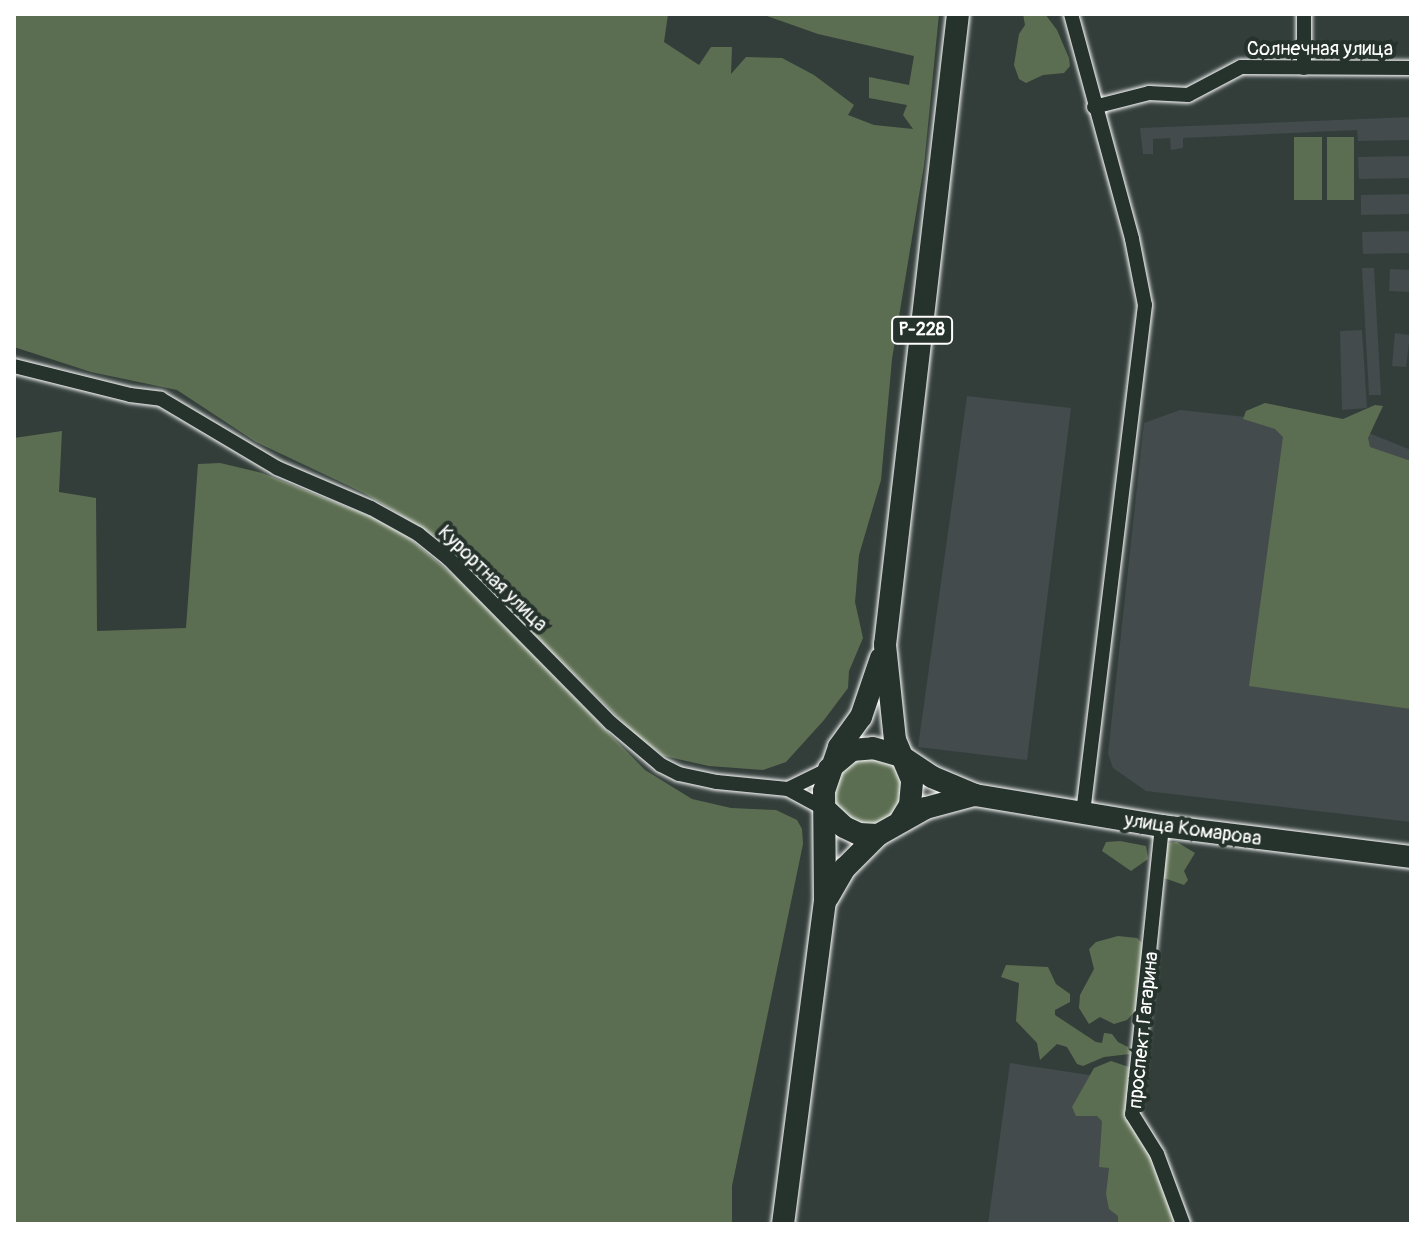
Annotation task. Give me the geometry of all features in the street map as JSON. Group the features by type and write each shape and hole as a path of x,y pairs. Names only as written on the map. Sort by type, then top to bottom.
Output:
{"main road":[{"name":"Р-228","path":"901,820 910,805 912,780 901,756 890,712 885,645 958,14"},
{"name":"Р-228","path":"825,809 829,769 839,747 861,717 885,645"},
{"path":"829,769 852,750 864,748 901,756 932,777 975,795"},
{"name":"улица Комарова","path":"975,795 1162,826 1411,857"},
{"path":"825,902 845,868 878,835 926,808 975,795"},
{"path":"825,809 844,827 859,834 878,835"},
{"path":"783,1224 825,902 825,809"}],"street":[{"path":"1071,14 1125,212 1145,305 1083,813"},
{"path":"1304,14 1304,68"},
{"name":"Солнечная улица","path":"1094,107 1149,93 1188,95 1241,67 1411,68"},
{"name":"Курортная улица","path":"14,366 130,395 161,399 277,468 371,508 418,534 449,559 611,723 652,759 679,774 788,789 825,809"},
{"path":"788,789 829,769"},
{"name":"проспект Гагарина","path":"1162,826 1132,1114 1157,1154 1183,1224"}],"shaded area":[{"path":"1411,117 1411,140 1358,141 1357,130 1183,138 1183,148 1171,150 1170,138 1153,139 1153,154 1143,154 1140,128"},
{"path":"1411,156 1411,178 1359,179 1358,157"},
{"path":"1411,194 1411,214 1361,215 1361,195"},
{"path":"1411,231 1411,253 1363,254 1362,232"},
{"path":"1362,268 1374,268 1381,395 1369,395"},
{"path":"1390,269 1411,270 1411,292 1389,291"},
{"path":"1362,330 1367,408 1342,410 1340,331"},
{"path":"1395,333 1410,335 1406,367 1392,366"},
{"path":"967,396 1071,408 1027,760 918,747"},
{"path":"1180,410 1359,429 1411,450 1411,822 1146,791 1113,768 1108,754 1144,423"},
{"path":"1010,1063 1123,1080 1139,1224 988,1224"}],"green space":[{"path":"14,14 668,14 664,42 699,65 711,47 732,47 731,74 746,57 782,58 814,75 854,105 848,115 874,125 913,129 903,115 907,105 869,98 869,77 909,85 914,56 818,34 761,14 939,14 924,165 892,359 881,480 859,555 855,602 863,638 849,671 848,688 786,762 763,770 709,766 664,756 635,734 435,536 364,493 256,442 177,390 91,372 14,347"},
{"path":"1023,14 1045,14 1057,30 1069,58 1070,66 1064,73 1043,75 1026,83 1019,79 1014,65 1019,34 1025,25"},
{"path":"1294,137 1322,137 1322,200 1294,200"},
{"path":"1327,137 1354,137 1354,200 1327,200"},
{"path":"1265,403 1343,419 1375,405 1383,406 1368,438 1370,447 1411,461 1411,709 1249,686 1283,437 1275,429 1243,419 1246,411"},
{"path":"62,431 59,492 96,498 97,631 186,628 198,464 220,463 262,473 372,517 408,537 460,581 645,770 692,799 731,808 776,810 797,820 802,829 803,844 732,1186 732,1224 14,1224 14,438"},
{"path":"866,756 890,761 905,779 900,815 868,830 838,811 834,799 837,776 845,766"},
{"path":"1106,842 1146,846 1148,859 1131,871 1102,851"},
{"path":"1177,842 1195,853 1184,871 1188,880 1184,885 1164,878 1162,873 1163,849 1167,843"},
{"path":"1118,936 1137,938 1142,943 1144,954 1135,1011 1127,1020 1114,1024 1100,1017 1089,1024 1079,1008 1080,995 1094,969 1089,949 1096,942"},
{"path":"1006,965 1048,967 1056,984 1070,994 1070,1002 1055,1010 1055,1015 1096,1042 1102,1043 1104,1033 1112,1034 1118,1042 1128,1047 1130,1054 1104,1057 1083,1066 1077,1064 1067,1047 1057,1044 1040,1060 1037,1043 1016,1021 1019,983 1001,977"},
{"path":"1111,1061 1135,1069 1130,1115 1154,1154 1179,1224 1118,1224 1118,1216 1109,1209 1106,1194 1109,1168 1099,1167 1102,1121 1097,1116 1076,1116 1072,1107 1094,1068"}]}
